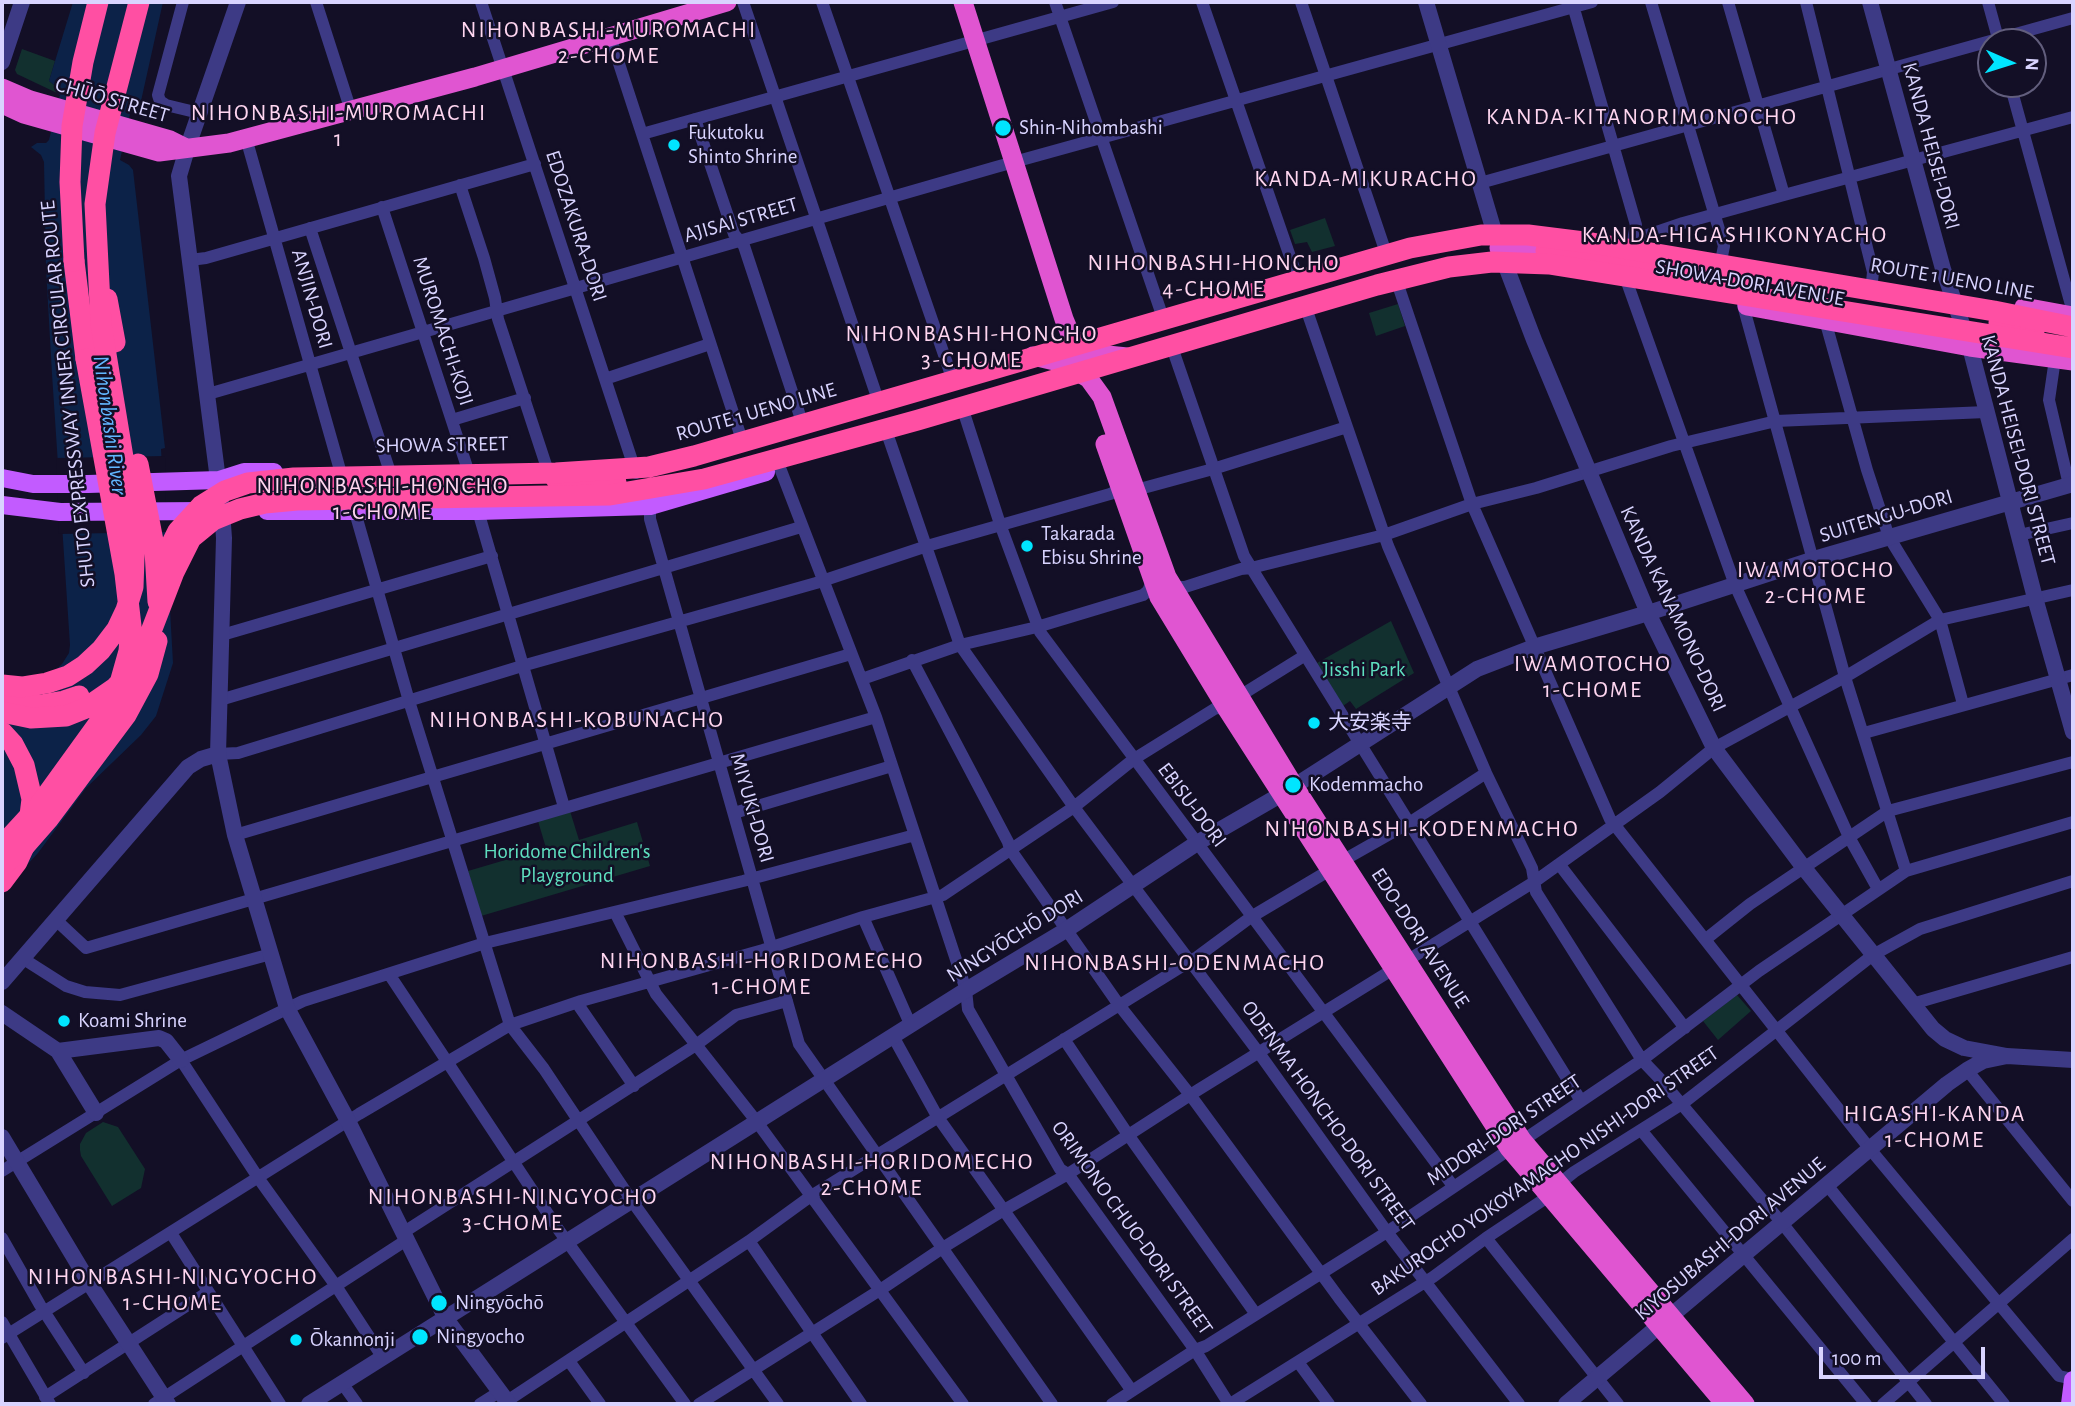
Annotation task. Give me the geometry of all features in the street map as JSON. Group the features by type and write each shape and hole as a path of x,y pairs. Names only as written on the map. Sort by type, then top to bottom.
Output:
{"highway":[{"name":"SHUTO EXPRESSWAY INNER CIRCULAR ROUTE","path":"2,687 39,688 70,678 95,657 107,637 115,596 115,569 72,244 70,162 76,98 98,2"},
{"name":"SHUTO EXPRESSWAY INNER CIRCULAR ROUTE","path":"2,687 30,687 54,682 85,665 117,629 133,587 135,530 103,334 96,191 113,98 139,2"},
{"path":"187,149 246,138 351,111 727,2"},
{"name":"EDO-DORI AVENUE","path":"963,2 1071,337 1089,379 1090,401 1128,489 1159,579 1159,597 1233,703 1516,1144 1665,1322 1725,1404"},
{"name":"CHŪŌ STREET","path":"2,88 30,100 55,116"},
{"name":"CHŪŌ STREET","path":"2,104 24,114 55,116 130,137 170,140 187,149"},
{"name":"SHOWA-DORI AVENUE","path":"1071,337 1346,260 1466,229 1493,225 1523,226 1633,240 1952,296 2073,323"},
{"path":"1583,234 1620,255 1649,266 1739,281 2073,323"},
{"name":"ROUTE 1 UENO LINE","path":"2,698 33,705 64,702 86,692 108,675 127,654 138,633 165,556 178,531 201,506 225,491 248,483 275,479 498,481 668,463 1396,252 1459,237 1528,235 1592,243 2073,323"},
{"path":"2,866 21,850 49,818 125,715 148,674 157,636 155,551 97,245"},
{"path":"1499,247 1557,259 1586,271 1601,281"},
{"path":"1273,307 1305,306 1414,263 1490,249 1546,251 1579,256 1686,285"},
{"path":"1345,303 1273,307 1121,347 1271,298 1346,260"},
{"path":"215,517 281,501 558,497 621,493 694,481 772,462 1377,285 1449,267 1492,262 1549,264 1686,285 2067,356"},
{"name":"SHOWA-DORI AVENUE","path":"1089,379 1305,306 1345,303 1453,275 1508,270 1628,285 1970,347 2067,356"},
{"path":"1071,337 1082,347 1098,354 1121,357 1169,354"},
{"path":"1012,355 1039,357 1063,363 1089,379"},
{"path":"2,846 38,806 99,723 118,690 129,651 131,626 125,574 86,359"},
{"path":"800,416 841,416 877,403 1038,371 881,420 850,435 814,458"},
{"path":"2,712 32,719 66,716 86,708 115,688 130,672 145,648 187,545 215,517 235,505 276,494 319,490 498,481 632,481 683,471 829,427 877,403"},
{"path":"498,481 555,494 590,509"},
{"path":"2,732 13,744 24,765 32,799 27,839 17,862 2,882"},
{"name":"EDO-DORI AVENUE","path":"1665,1322 1745,1404"}],"main road":[{"name":"SHOWA-DORI AVENUE","path":"877,403 950,372 1071,337"},
{"name":"SHOWA-DORI AVENUE","path":"814,458 1089,379"},
{"name":"SHOWA STREET","path":"2,478 33,484 167,482 219,480 244,472 631,463 668,456 800,416"},
{"path":"2,505 60,512 169,511 215,517 650,506 814,458"},
{"path":"2070,1404 2073,1379"}],"street":[{"path":"2,62 22,2"},
{"path":"183,2 158,95 166,105 199,113"},
{"path":"238,2 179,176 219,480 215,517 224,538 218,754 235,835 287,1008 348,1121 446,1319 505,1399"},
{"path":"316,2 351,111"},
{"name":"EDOZAKURA-DORI","path":"481,2 631,463"},
{"path":"743,2 877,403"},
{"path":"822,2 950,372"},
{"path":"1055,2 1161,312"},
{"path":"642,134 1113,2"},
{"path":"1202,2 1296,274"},
{"path":"1301,2 1385,250"},
{"path":"1426,2 1499,247"},
{"name":"AJISAI STREET","path":"208,394 890,197 1573,4 1592,2"},
{"path":"1651,2 1724,246 1722,257"},
{"path":"1728,2 1784,195"},
{"path":"1806,2 1851,177 1873,272 1872,282"},
{"name":"KANDA HEISEI-DORI","path":"1870,2 1952,296"},
{"path":"1988,2 1995,28"},
{"path":"1573,4 1636,225 1633,240 1784,195 2073,117"},
{"path":"2040,28 2073,18"},
{"path":"611,36 740,434"},
{"path":"1480,183 1977,46"},
{"path":"2014,98 2071,305 2073,323"},
{"path":"695,119 734,234 744,246 800,416"},
{"name":"ANJIN-DORI","path":"246,138 340,470"},
{"path":"190,260 206,258 535,164"},
{"path":"460,185 484,258 498,319 547,465"},
{"name":"MUROMACHI-KOJI","path":"382,207 467,467"},
{"path":"310,228 389,469"},
{"name":"KANDA KANAMONO-DORI","path":"1499,247 1648,613 1714,748 1804,868 1933,1029 1956,1046 2007,1056"},
{"path":"1628,285 1735,585 1849,837 1878,889"},
{"path":"1399,288 1472,504 1610,819 1870,1149 2059,1376 2073,1379"},
{"name":"KANDA HEISEI-DORI STREET","path":"1952,296 1970,347 2035,598 2066,677 2073,732"},
{"path":"1742,305 1845,677 1906,871"},
{"path":"1305,306 1384,535 1486,773 1532,868 1536,892 1642,1060 1782,1223 1926,1404"},
{"path":"1825,320 1867,470 1889,537 1941,620 1963,704"},
{"path":"605,379 710,344"},
{"path":"1169,354 1244,556 1581,1101"},
{"path":"2067,356 2049,400 2071,484"},
{"path":"452,420 525,398"},
{"path":"862,679 960,645 1037,626 1143,594 1159,579 1185,587 1241,569 1384,535 1472,504 1684,442 1776,421 1986,412"},
{"name":"EBISU-DORI","path":"964,413 1037,626 1453,1186"},
{"path":"2,982 188,767 201,759 238,752 522,666 823,581 1000,524 1213,469 1347,427"},
{"name":"ODENMA HONCHO-DORI STREET","path":"888,436 960,645 1074,807 1259,1053 1387,1232 1519,1404"},
{"name":"MIYUKI-DORI","path":"631,463 650,506 650,519 799,1044 1052,1404"},
{"name":"ORIMONO CHUO-DORI STREET","path":"780,468 876,717 966,990 968,1009 1060,1168 1068,1174 1214,1376 1230,1404"},
{"name":"SUITENGU-DORI","path":"1534,647 1814,559 2071,484"},
{"path":"478,511 564,807"},
{"path":"355,512 409,701 510,1025 778,1404"},
{"path":"2019,534 2073,523"},
{"path":"220,700 507,612 801,527"},
{"path":"222,635 492,556"},
{"path":"699,1404 944,1247 1068,1174 1534,882 1660,792 1714,748 1845,677 1941,620 2073,590"},
{"name":"NINGYŌCHŌ DORI","path":"309,1404 567,1240 894,1038 966,990 1066,930 1197,843 1288,790 1448,687 1478,669 1534,647"},
{"path":"235,835 850,654"},
{"path":"208,1292 84,1373 48,1401 4,1331 45,1312 348,1121 510,1025 863,917 936,898 1074,807 1134,759 1216,708 1233,703 1304,656"},
{"path":"912,660 1009,842 1010,849 1119,1005 1191,1096 1421,1404"},
{"path":"1864,733 2066,677"},
{"path":"56,920 86,948 876,717"},
{"path":"1706,939 1750,904 1888,811 2073,762"},
{"path":"734,813 892,766"},
{"path":"480,1404 505,1399 569,1361 749,1241 811,1196 1119,1005 1251,916 1409,823 1486,773"},
{"name":"MIDORI-DORI STREET","path":"1112,1404 1387,1232 1642,1060 1741,984 1906,871 2073,822"},
{"path":"9,1166 181,1060 303,1001 485,943 915,835"},
{"path":"1559,864 1685,1028"},
{"name":"BAKUROCHO YOKOYAMACHO NISHI-DORI STREET","path":"1230,1404 1425,1281 1682,1104 1873,954 1920,929 2073,881"},
{"path":"615,912 649,982 757,1122 963,1404"},
{"path":"863,917 911,1026"},
{"path":"22,958 66,986 85,992 120,995 271,954"},
{"path":"1912,1004 2073,957"},
{"path":"389,974 567,1240 685,1404"},
{"path":"2,1137 9,1166 90,1284 162,1402 242,1346 336,1286 513,1161 634,1086 736,1015 787,1001"},
{"path":"577,1003 634,1086"},
{"path":"2,1013 58,1051 96,1113"},
{"path":"58,1051 159,1038 166,1041 383,1358"},
{"path":"894,1038 937,1116 1132,1391"},
{"path":"1064,1039 1129,1136 1255,1313"},
{"name":"KIYOSUBASHI-DORI AVENUE","path":"1566,1404 1967,1070 1983,1061 2007,1056 2073,1060"},
{"path":"1967,1070 2073,1200"},
{"path":"1642,1130 1866,1404"},
{"path":"1827,1185 2004,1404"},
{"path":"172,1233 280,1404"},
{"path":"2,1238 84,1373"},
{"path":"1486,1238 1618,1404"},
{"path":"1883,1404 2073,1239"},
{"path":"749,1241 861,1404"},
{"path":"569,1361 600,1404"},
{"path":"1298,1362 1329,1404"},
{"path":"342,1383 357,1404"}],"green space":[{"path":"22,49 55,61 49,81 58,88 57,93 17,74 15,70"},
{"path":"1325,218 1335,246 1312,252 1307,242 1295,244 1290,230"},
{"path":"1398,304 1405,326 1376,336 1369,313"},
{"name":"Jisshi Park","path":"1391,621 1414,673 1356,709 1350,701 1343,706 1317,663"},
{"name":"Horidome Children's Playground","path":"570,811 579,840 637,822 650,866 481,916 468,871 546,848 538,821"},
{"path":"1737,995 1751,1011 1718,1040 1703,1021"},
{"path":"103,1122 118,1127 145,1169 141,1188 112,1206 81,1156 80,1150 86,1133"}],"water":[{"name":"Nihonbashi River","path":"73,2 163,2 139,110 131,109 120,160 133,170 165,448 161,449 173,663 156,716 141,735 86,788 38,853 2,892 2,723 62,664 69,653 70,645 46,268 44,162 41,155 31,147 49,140 60,95 57,93 58,88 49,81"}],"pier":[{"path":"165,456 166,532 59,534 56,458"}],"place":[{"name":"Shin-Nihombashi","path":"1003,128"},
{"name":"Fukutoku Shinto Shrine","path":"674,145"},
{"name":"Takarada Ebisu Shrine","path":"1027,546"},
{"name":"大安楽寺","path":"1314,723"},
{"name":"Kodemmacho","path":"1293,785"},
{"name":"Koami Shrine","path":"64,1021"},
{"name":"Ningyōchō","path":"439,1303"},
{"name":"Ningyocho","path":"420,1337"},
{"name":"Ōkannonji","path":"296,1340"}],"district":[{"name":"NIHONBASHI-MUROMACHI 2-CHOME","path":"609,43"},
{"name":"KANDA-KITANORIMONOCHO","path":"1642,117"},
{"name":"NIHONBASHI-MUROMACHI 1","path":"339,126"},
{"name":"KANDA-MIKURACHO","path":"1366,179"},
{"name":"KANDA-HIGASHIKONYACHO","path":"1735,235"},
{"name":"NIHONBASHI-HONCHO 4-CHOME","path":"1214,276"},
{"name":"NIHONBASHI-HONCHO 3-CHOME","path":"972,347"},
{"name":"NIHONBASHI-HONCHO 1-CHOME","path":"383,499"},
{"name":"IWAMOTOCHO 2-CHOME","path":"1816,583"},
{"name":"IWAMOTOCHO 1-CHOME","path":"1593,677"},
{"name":"NIHONBASHI-KOBUNACHO","path":"577,720"},
{"name":"NIHONBASHI-KODENMACHO","path":"1422,829"},
{"name":"NIHONBASHI-ODENMACHO","path":"1175,963"},
{"name":"NIHONBASHI-HORIDOMECHO 1-CHOME","path":"762,974"},
{"name":"HIGASHI-KANDA 1-CHOME","path":"1935,1127"},
{"name":"NIHONBASHI-HORIDOMECHO 2-CHOME","path":"872,1175"},
{"name":"NIHONBASHI-NINGYOCHO 3-CHOME","path":"513,1210"},
{"name":"NIHONBASHI-NINGYOCHO 1-CHOME","path":"173,1290"}]}
